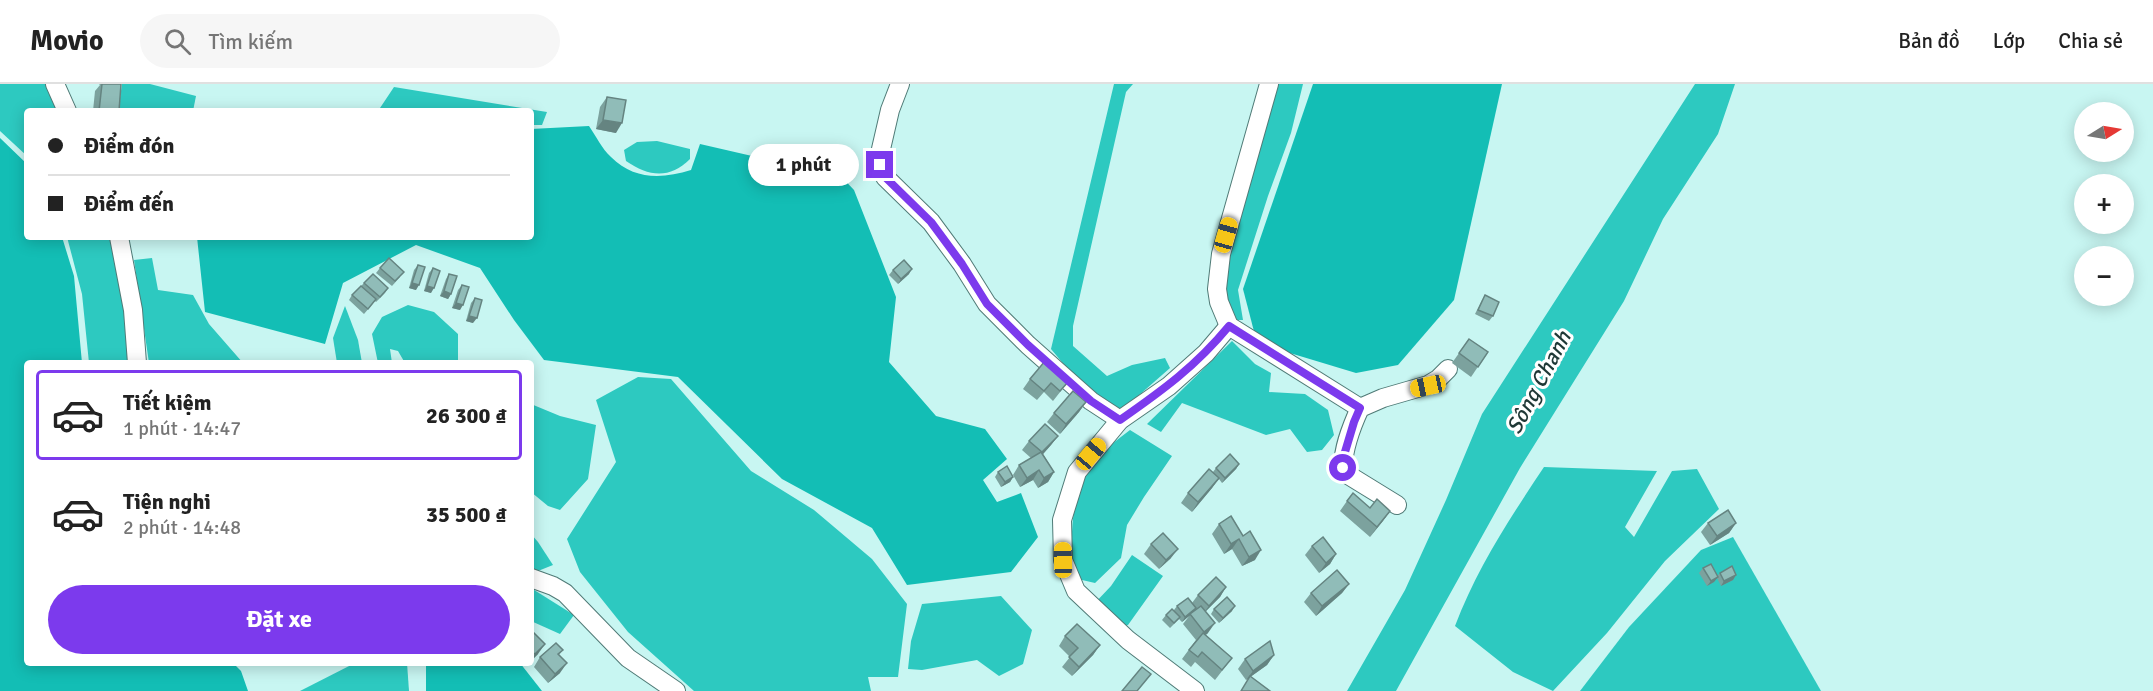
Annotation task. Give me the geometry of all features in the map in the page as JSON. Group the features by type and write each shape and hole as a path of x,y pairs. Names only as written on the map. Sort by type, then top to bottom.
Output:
{"street":[{"path":"55,84 66,108"},
{"path":"900,84 890,110 881,148 880,165 885,177 931,222 962,264 987,304 1028,345 1091,401 1120,420"},
{"path":"1269,84 1221,254 1217,289 1219,302 1229,326 1360,408"},
{"path":"120,240 133,310 137,360"},
{"path":"1195,691 1128,640 1076,591 1063,560 1062,520 1077,472 1120,420 1169,386 1206,353 1229,326"},
{"path":"1397,505 1344,473 1342,462 1354,422 1360,408 1406,390 1428,386 1438,380 1448,369"},
{"path":"534,579 565,592 628,658 676,691"}],"shaded area":[{"path":"1313,84 1502,84 1454,300 1398,365 1356,373 1257,343 1243,289"},
{"path":"589,126 611,157 620,165 639,174 659,176 691,170 700,144 783,163 835,170 854,190 896,297 889,362 936,416 985,429 1007,459 983,480 997,502 1021,493 1038,537 1011,572 907,585 872,528 782,479 678,377 544,360 480,268 416,245 343,283 325,344 205,312 197,240 534,240 534,129"},
{"path":"0,138 24,161 24,240 63,240 74,276 82,360 24,360 24,666 236,666 241,671 248,691 0,691"},
{"path":"426,666 522,666 542,691 426,691"}],"water":[{"path":"0,84 48,84 59,108 24,108 24,153 0,131"},
{"path":"122,84 150,84 196,96 194,108 118,108"},
{"path":"1114,84 1133,84 1126,92 1073,326 1073,346 1107,376 1132,365 1165,358 1170,368 1121,411 1087,392 1051,349"},
{"path":"1277,84 1303,84 1291,133 1238,290 1243,320 1235,320 1224,301 1225,269"},
{"name":"Sông Chanh","path":"1695,84 1735,84 1718,134 1663,219 1624,301 1520,468 1396,691 1347,691 1405,590 1482,414"},
{"path":"394,87 523,108 380,108"},
{"path":"534,110 547,112 542,125 534,125"},
{"path":"657,141 690,149 690,159 675,170 659,174 643,170 626,161 624,150 637,142"},
{"path":"68,240 112,240 124,310 128,360 89,360 82,294"},
{"path":"152,258 158,290 193,295 209,324 240,360 149,360 134,260"},
{"path":"408,305 434,312 458,334 458,360 403,360 398,351 390,349 392,360 377,360 372,334 382,317"},
{"path":"345,306 358,340 361,360 337,360 333,338"},
{"path":"1232,341 1255,364 1271,373 1269,392 1305,394 1328,410 1334,435 1322,450 1307,452 1290,429 1266,435 1182,403 1161,432 1147,424"},
{"path":"638,377 671,379 751,471 814,510 872,559 907,604 898,677 868,677 871,691 694,691 628,632 580,572 567,539 616,462 596,400"},
{"path":"534,405 560,416 596,425 588,479 560,510 548,506 534,494"},
{"path":"1130,430 1172,456 1127,525 1121,558 1095,583 1082,580 1071,568 1074,511 1080,483 1094,460"},
{"path":"1544,467 1657,471 1625,527 1634,537 1672,471 1697,469 1719,509 1665,561 1607,633 1553,691 1513,672 1455,626 1484,564"},
{"path":"534,537 553,565 538,571 534,570"},
{"path":"1733,537 1821,691 1580,691 1629,627 1701,550"},
{"path":"1132,555 1163,576 1128,625 1121,627 1093,605 1111,586"},
{"path":"534,590 574,615 560,634 534,622"},
{"path":"1001,596 1032,630 1023,664 999,676 977,660 922,670 908,669 911,641 922,604"},
{"path":"349,666 407,666 409,691 300,691"}],"building":[{"path":"102,84 121,84 119,108 99,108"},
{"path":"607,97 626,100 622,123 603,120"},
{"path":"389,258 404,272 395,281 380,268"},
{"path":"904,260 912,269 901,279 893,270"},
{"path":"418,265 425,267 419,285 412,283"},
{"path":"433,268 440,271 434,288 427,286"},
{"path":"373,274 388,288 380,297 364,283"},
{"path":"449,274 457,276 451,294 444,291"},
{"path":"462,285 469,287 463,305 456,303"},
{"path":"361,286 376,299 368,309 352,295"},
{"path":"1485,295 1499,302 1493,316 1478,310"},
{"path":"475,298 482,300 477,318 469,316"},
{"path":"1469,339 1488,352 1478,367 1459,353"},
{"path":"1045,361 1068,382 1060,391 1051,383 1044,391 1030,379"},
{"path":"1073,391 1086,402 1066,424 1054,413"},
{"path":"1045,424 1058,436 1042,452 1029,441"},
{"path":"1041,452 1054,472 1044,478 1039,470 1027,478 1019,465"},
{"path":"1230,454 1239,464 1225,478 1216,468"},
{"path":"1007,466 1013,477 1005,482 998,472"},
{"path":"1209,469 1219,478 1198,502 1188,493"},
{"path":"1353,493 1370,508 1377,499 1390,511 1377,527 1347,501"},
{"path":"1728,510 1736,523 1717,536 1708,523"},
{"path":"1231,516 1243,536 1250,531 1261,550 1249,557 1239,539 1231,544 1219,524"},
{"path":"1163,533 1178,549 1166,560 1151,544"},
{"path":"1323,537 1336,554 1326,563 1312,546"},
{"path":"1711,564 1718,577 1711,581 1703,568"},
{"path":"1732,566 1736,575 1724,581 1720,573"},
{"path":"1337,570 1349,584 1322,606 1311,593"},
{"path":"1216,577 1226,587 1209,606 1198,595"},
{"path":"1227,597 1235,606 1223,618 1214,609"},
{"path":"1188,598 1196,608 1185,617 1177,606"},
{"path":"1201,606 1215,623 1204,632 1190,614"},
{"path":"1172,609 1180,617 1174,623 1166,615"},
{"path":"1077,624 1100,645 1079,667 1069,657 1078,648 1065,636"},
{"path":"534,633 545,644 534,653"},
{"path":"1203,633 1232,658 1222,670 1202,652 1198,657 1189,650"},
{"path":"1270,641 1274,655 1253,671 1245,659"},
{"path":"556,643 563,650 558,654 567,663 555,674 540,657"},
{"path":"1142,667 1151,674 1137,691 1122,691"},
{"path":"1250,676 1270,691 1241,691"}],"route":[{"path":"880,165 885,177 931,222 962,264 987,304 1028,345 1091,401 1120,420 1169,386 1206,353 1229,326 1360,408 1342,462 1343,468"}]}
